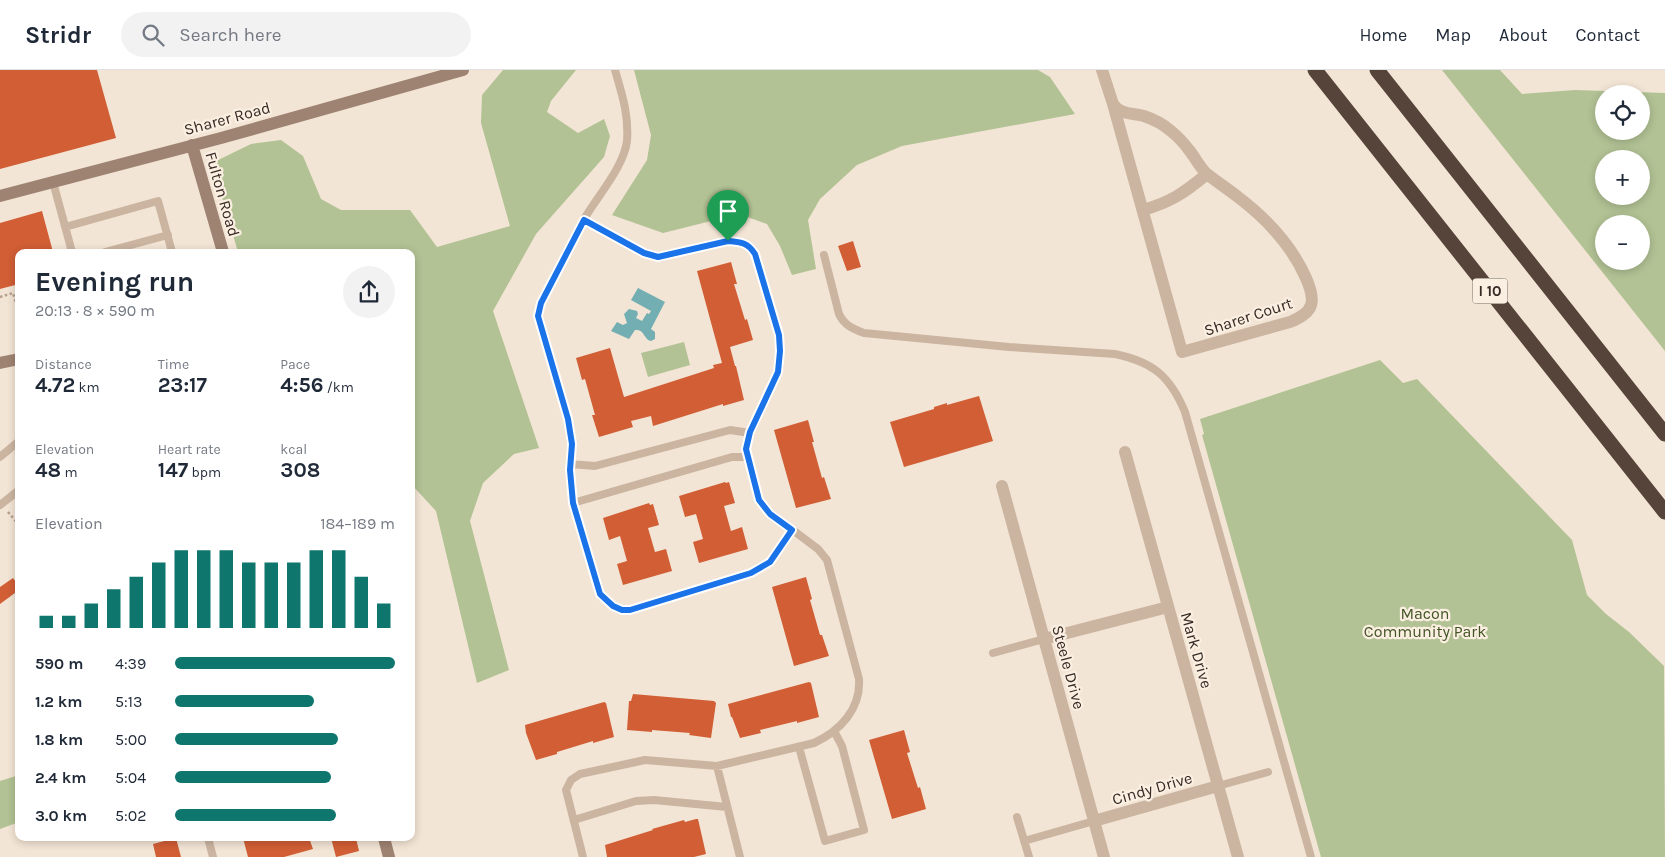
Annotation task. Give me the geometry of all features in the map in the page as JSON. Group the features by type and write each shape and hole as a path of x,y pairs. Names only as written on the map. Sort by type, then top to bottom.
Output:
{"highway":[{"name":"I 10","path":"1315,70 1665,512"},
{"path":"1377,70 1665,434"}],"street":[{"name":"Sharer Road","path":"0,196 463,70"},
{"name":"Sharer Court","path":"1102,70 1182,352 1290,322 1306,314 1310,309 1312,300 1311,290 1287,243 1278,232 1256,211 1206,174 1190,150 1170,130 1145,116 1121,112 1113,104"},
{"name":"Fulton Road","path":"192,145 222,249"},
{"path":"1143,210 1162,205 1179,197 1206,174"},
{"path":"0,363 15,359"},
{"name":"Mark Drive","path":"1125,452 1238,857"},
{"name":"Steele Drive","path":"1002,486 1104,857"},
{"path":"1044,640 1168,607"},
{"name":"Cindy Drive","path":"1094,821 1218,786"},
{"path":"385,841 389,857"}],"lane":[{"path":"615,70 626,108 628,122 626,143 616,169 584,220 541,303 538,316 568,419 572,444 570,464 573,503 600,594 613,606 622,610 630,610 751,573 770,562 792,530"},
{"path":"53,182 71,249"},
{"path":"65,226 158,201 171,249"},
{"path":"583,857 566,790 571,780 580,774 645,760 717,766 814,743 828,736 844,722 860,692 859,679 827,560 818,549 770,514 759,500 746,449 750,433 778,372 780,351 779,335 755,254 749,245 728,241 658,257 644,253 584,220"},
{"path":"116,249 168,235"},
{"path":"824,255 839,314 842,320 853,329 864,333 1009,347 1115,354 1150,365 1159,371 1170,384 1185,412 1311,857"},
{"path":"570,464 595,466 730,430 750,433"},
{"path":"0,457 15,444"},
{"path":"573,503 732,457 748,457"},
{"path":"4,508 15,495"},
{"path":"992,653 1044,640"},
{"path":"799,747 825,841 864,830 842,746 834,731"},
{"path":"717,766 740,857"},
{"path":"1218,786 1268,772"},
{"path":"574,820 636,801 654,800 727,807"},
{"path":"1017,817 1029,857"},
{"path":"1024,841 1094,821"},
{"path":"209,841 213,857"}],"path":[{"path":"0,297 13,293 15,300"},
{"path":"4,508 15,520"}],"green space":[{"path":"503,70 576,70 551,101 547,112 578,133 604,119 610,136 604,157 536,234 493,311 539,448 514,454 483,483 470,521 509,670 477,683 436,511 415,488 415,249 237,249 212,163 251,144 281,140 303,156 321,199 341,210 410,210 437,247 510,226 481,123 482,95"},
{"path":"634,70 1038,70 1050,77 1075,114 902,146 857,165 820,199 808,220 816,269 792,275 780,246 767,224 739,214 663,233 612,215 647,160 651,135"},
{"path":"1442,70 1500,70 1522,94 1575,90 1595,91 1595,140 1650,140 1650,92 1665,93 1665,351 1601,270 1650,270 1650,215 1595,215 1595,263"},
{"path":"684,342 690,365 648,377 641,353"},
{"name":"Macon Community Park","path":"1380,360 1403,383 1417,379 1572,540 1587,595 1664,666 1665,857 1321,857 1202,435 1204,434 1200,419"},
{"path":"15,776 15,823 0,829 0,781"}],"water":[{"path":"638,288 665,302 651,329 655,332 655,339 651,341 640,330 635,330 629,339 611,331 617,322 623,325 627,323 624,314 629,309 637,311 636,318 642,321 647,313 649,314 651,311 631,300"}],"building":[{"path":"0,70 97,70 116,138 0,169"},
{"path":"42,211 52,249 15,249 15,285 0,289 0,223"},
{"path":"853,241 861,267 847,271 838,246"},
{"path":"731,262 737,284 734,284 753,340 730,347 744,400 723,406 723,404 653,426 651,416 631,421 633,427 599,437 592,415 595,415 585,379 582,380 576,358 610,348 624,397 714,368 713,365 722,363 697,271"},
{"path":"979,396 993,441 904,467 890,422 934,409 934,407 947,403 947,405"},
{"path":"808,420 822,478 824,477 831,499 796,508 774,430"},
{"path":"729,482 735,503 724,506 731,531 742,527 748,549 699,563 693,542 703,539 696,514 685,517 679,496"},
{"path":"649,503 650,505 653,504 659,525 648,528 655,552 666,549 672,571 623,585 617,564 627,561 620,536 609,540 603,518"},
{"path":"806,577 812,599 810,600 820,635 822,635 829,656 794,666 772,587"},
{"path":"13,578 15,581 15,593 0,604 0,587"},
{"path":"811,683 819,717 760,730 761,733 740,738 728,704"},
{"path":"633,694 714,701 716,703 711,738 689,735 690,733 627,730 629,701 631,701"},
{"path":"606,703 614,737 593,743 593,741 536,760 525,725"},
{"path":"904,730 910,752 907,753 926,809 892,819 869,740"},
{"path":"698,819 706,854 694,857 607,857 605,845 652,829 684,820 685,822"},
{"path":"164,841 177,841 181,857 156,857 153,844"},
{"path":"244,841 310,841 313,849 284,857 248,857"},
{"path":"332,841 357,841 359,851 336,857"}],"route":[{"path":"584,220 644,253 658,257 728,241 749,245 755,254 779,335 778,372 750,432 746,449 759,500 770,514 792,530 770,562 751,573 630,610 622,610 613,606 600,594 573,503 570,470 572,444 568,419 538,316 541,303 584,220"}]}
